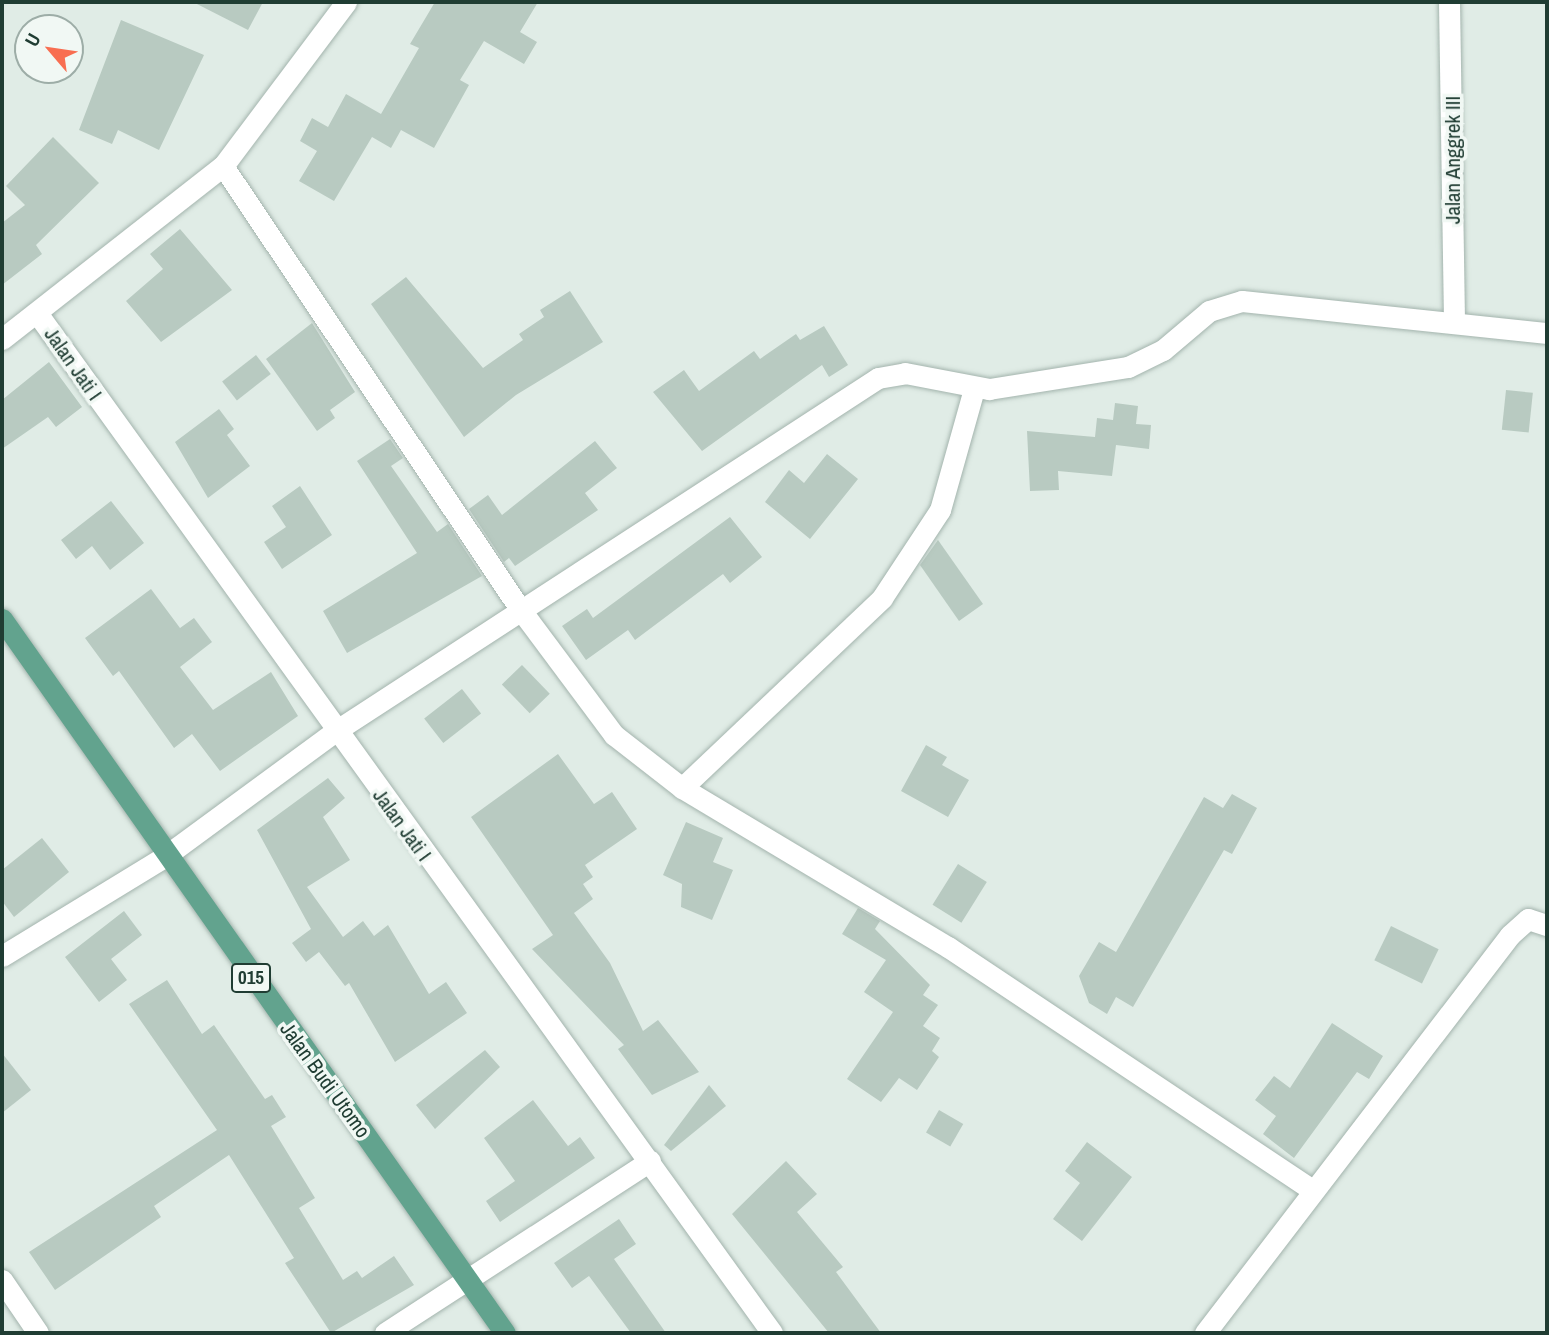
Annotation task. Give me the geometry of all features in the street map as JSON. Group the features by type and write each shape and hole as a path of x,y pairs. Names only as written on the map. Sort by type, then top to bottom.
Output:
{"main road":[{"name":"Jalan Budi Utomo","path":"2,619 164,857 506,1333"}],"street":[{"path":"2,339 223,166 346,2"},
{"name":"Jalan Anggrek III","path":"1450,2 1454,319"},
{"path":"223,166 520,609 614,736 682,788 948,947 1312,1191"},
{"path":"2,956 164,857 334,732 878,378 905,373 974,389 1128,367 1163,350 1209,311 1242,301 1454,319 1547,333"},
{"name":"Jalan Jati I","path":"37,313 334,732 650,1161 772,1333"},
{"path":"682,788 882,598 940,510 974,389"},
{"path":"1206,1333 1510,935 1528,919 1547,925"},
{"path":"386,1333 650,1161"},
{"path":"2,1280 38,1333"}],"building":[{"path":"193,2 263,2 248,30"},
{"path":"435,2 538,2 520,32 537,42 524,64 484,41 460,80 469,85 434,148 401,130 391,148 372,137 334,201 299,181 317,151 300,141 312,118 328,127 346,94 381,114 419,48 410,44"},
{"path":"121,20 204,55 159,150 118,130 112,144 79,130"},
{"path":"53,137 99,183 36,245 42,254 2,285 2,223 25,205 6,186"},
{"path":"180,229 232,290 161,342 126,301 163,269 150,254"},
{"path":"406,277 483,368 523,340 519,334 544,317 540,310 570,291 603,342 516,395 464,437 371,304"},
{"path":"312,323 355,392 330,410 335,418 317,431 266,359"},
{"path":"824,326 848,365 829,377 822,365 702,451 653,392 684,370 699,391 754,351 760,359 796,334 800,340"},
{"path":"256,355 271,374 237,400 222,381"},
{"path":"49,362 82,407 56,427 48,417 2,449 2,400"},
{"path":"1506,390 1533,393 1529,433 1502,430"},
{"path":"1115,403 1138,406 1136,424 1151,425 1149,449 1116,445 1112,476 1058,471 1059,490 1030,491 1027,431 1095,437 1097,418 1113,420"},
{"path":"219,409 234,429 227,435 250,466 208,498 175,442"},
{"path":"390,439 403,458 391,466 437,532 448,524 482,576 347,653 323,611 417,553 357,461"},
{"path":"595,441 617,468 585,493 598,510 515,566 509,558 504,562 469,509 488,495 502,515"},
{"path":"827,454 858,479 810,539 765,502 789,470 804,483"},
{"path":"300,486 332,535 282,569 264,542 286,527 272,506"},
{"path":"111,501 144,543 110,570 92,546 76,559 61,540"},
{"path":"730,517 762,557 730,583 723,574 635,640 628,630 586,660 562,626 587,609 593,618"},
{"path":"938,540 983,604 959,621 920,565"},
{"path":"151,589 180,628 194,618 212,642 180,667 213,710 271,672 298,716 220,771 192,734 174,748 119,671 113,676 85,638"},
{"path":"522,665 550,694 530,713 502,684"},
{"path":"462,689 481,713 443,743 424,719"},
{"path":"926,745 947,757 942,765 969,780 948,817 901,791"},
{"path":"558,754 594,804 612,792 637,829 585,865 593,877 583,884 593,899 574,913 610,963 643,1031 658,1020 699,1072 652,1095 618,1049 624,1045 532,949 553,935 471,817"},
{"path":"328,778 345,798 323,817 350,860 307,887 343,937 363,921 374,936 388,925 429,994 446,982 467,1013 395,1062 349,983 345,986 319,952 306,962 292,943 311,929 257,830"},
{"path":"1232,794 1257,808 1232,854 1224,850 1133,1007 1116,997 1107,1014 1089,1003 1079,976 1099,942 1116,952 1204,797 1223,808"},
{"path":"686,822 723,838 713,862 733,870 712,920 681,907 682,884 663,875"},
{"path":"42,838 69,872 14,917 2,901 2,870"},
{"path":"958,864 987,882 961,923 933,905"},
{"path":"858,908 880,921 875,929 930,985 923,995 938,1005 923,1026 940,1038 932,1051 939,1057 917,1090 899,1078 881,1102 847,1079 893,1012 864,992 886,960 842,934"},
{"path":"124,911 142,935 111,959 127,980 99,1002 65,957"},
{"path":"1391,926 1439,949 1422,983 1374,960"},
{"path":"167,980 202,1034 214,1025 265,1099 272,1095 286,1117 271,1126 315,1198 299,1208 343,1280 357,1271 362,1278 394,1256 414,1285 331,1333 285,1263 294,1258 229,1155 154,1206 161,1217 55,1290 29,1252 217,1130 129,1004"},
{"path":"1332,1023 1383,1056 1369,1079 1357,1072 1294,1158 1263,1134 1276,1116 1255,1100 1274,1076 1290,1088"},
{"path":"485,1050 500,1067 435,1129 416,1105"},
{"path":"2,1053 31,1090 2,1113"},
{"path":"709,1085 726,1106 671,1151 664,1145"},
{"path":"533,1100 568,1146 580,1137 595,1158 500,1222 486,1201 515,1181 484,1138"},
{"path":"939,1110 963,1124 950,1147 926,1133"},
{"path":"1087,1142 1132,1177 1082,1241 1053,1219 1080,1183 1065,1171"},
{"path":"786,1161 817,1194 797,1212 843,1267 836,1272 881,1333 829,1333 732,1214"},
{"path":"619,1219 636,1244 614,1259 666,1333 631,1333 589,1276 572,1288 554,1263"}]}
